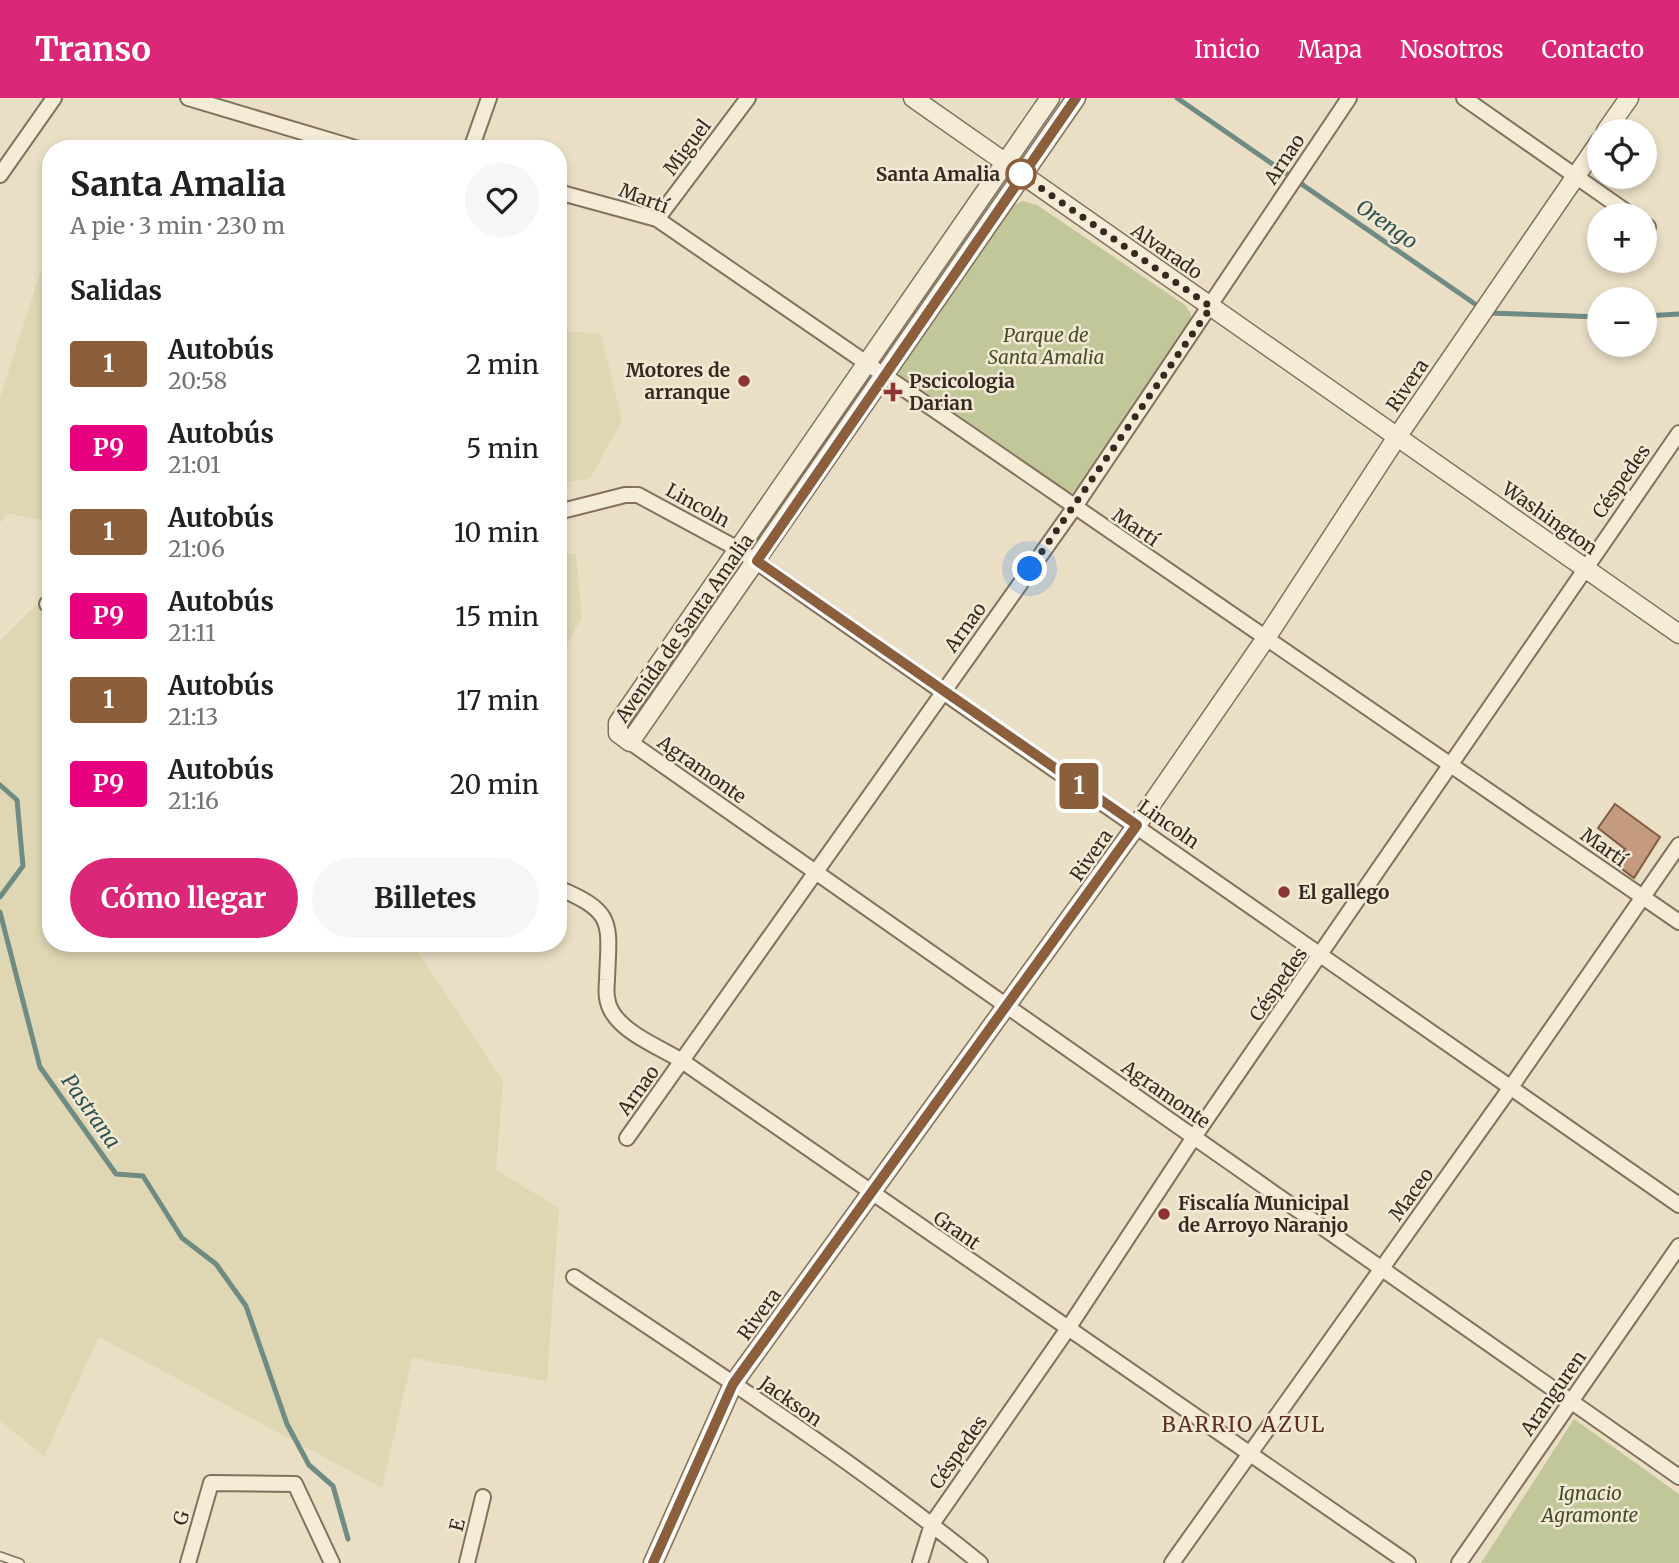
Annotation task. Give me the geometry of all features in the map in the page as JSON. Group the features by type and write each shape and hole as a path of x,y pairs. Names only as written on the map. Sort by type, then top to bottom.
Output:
{"street":[{"path":"0,175 54,98"},
{"path":"188,98 329,140"},
{"path":"474,140 489,98"},
{"name":"Miguel","path":"657,219 747,98"},
{"name":"Alvarado","path":"913,98 1397,436"},
{"name":"Avenida de Santa Amalia","path":"1050,98 618,723 618,733 631,742 1076,98"},
{"name":"Arnao","path":"627,1138 1074,508 1349,98"},
{"path":"1464,98 1614,203"},
{"path":"1614,119 1629,98"},
{"name":"Rivera","path":"653,1563 733,1384 873,1194 1137,825 1266,638 1397,436 1587,160"},
{"name":"Martí","path":"567,194 657,219 1679,922"},
{"name":"Céspedes","path":"920,1563 932,1524 1067,1330 1194,1137 1679,433"},
{"name":"Washington","path":"1397,436 1679,634"},
{"name":"Lincoln","path":"567,510 625,495 638,495 738,549 1679,1205"},
{"name":"Agramonte","path":"631,742 1679,1478"},
{"name":"Maceo","path":"1172,1563 1511,1087 1679,845"},
{"name":"Grant","path":"567,892 596,906 604,917 608,934 606,998 611,1011 621,1023 682,1061 1067,1330 1408,1563"},
{"name":"Aranguren","path":"1459,1563 1679,1246"},
{"name":"Jackson","path":"574,1277 733,1384 932,1524 980,1563"},
{"name":"G","path":"188,1563 211,1483 295,1483 332,1562"},
{"name":"E","path":"467,1563 483,1497"}],"lane":[{"path":"0,1556 20,1563"}],"shaded area":[{"path":"42,267 42,520 8,513 0,523 0,398"},
{"path":"567,332 601,334 622,420 590,479 567,482"},
{"path":"567,554 576,554 582,618 567,644"},
{"path":"36,605 42,611 42,952 418,952 503,1081 496,1170 559,1208 547,1381 412,1358 382,1488 99,1337 44,1456 0,1421 0,641"}],"green space":[{"name":"Parque de Santa Amalia","path":"1023,201 1037,205 1185,305 1191,314 1190,326 1084,486 1075,493 1057,490 905,386 899,373 902,364 1010,207"},
{"name":"Ignacio Agramonte","path":"1574,1419 1679,1494 1679,1563 1481,1563"}],"building":[{"path":"1615,804 1660,837 1634,878 1614,863 1625,849 1598,828"}],"waterway":[{"name":"Orengo","path":"1177,98 1488,313 1587,317"},
{"name":"Orengo","path":"1657,315 1679,314"},
{"name":"Pastrana","path":"0,785 17,800 23,866 0,897"},
{"name":"Pastrana","path":"0,912 40,1067 116,1174 143,1176 182,1238 216,1264 246,1306 287,1424 309,1465 333,1486 348,1539"}],"bus line":[{"name":"1","path":"653,1563 733,1384 873,1194 1137,825 757,561 898,352 1076,98"}],"place":[{"name":"Santa Amalia","path":"1021,174"},
{"name":"Motores de arranque","path":"744,381"},
{"name":"Pscicologia Darian","path":"893,392"},
{"name":"El gallego","path":"1284,892"},
{"name":"Fiscalía Municipal de Arroyo Naranjo","path":"1164,1214"}],"district":[{"name":"BARRIO AZUL","path":"1244,1424"}],"route":[{"path":"1021,174 1211,307 1030,569"}]}
